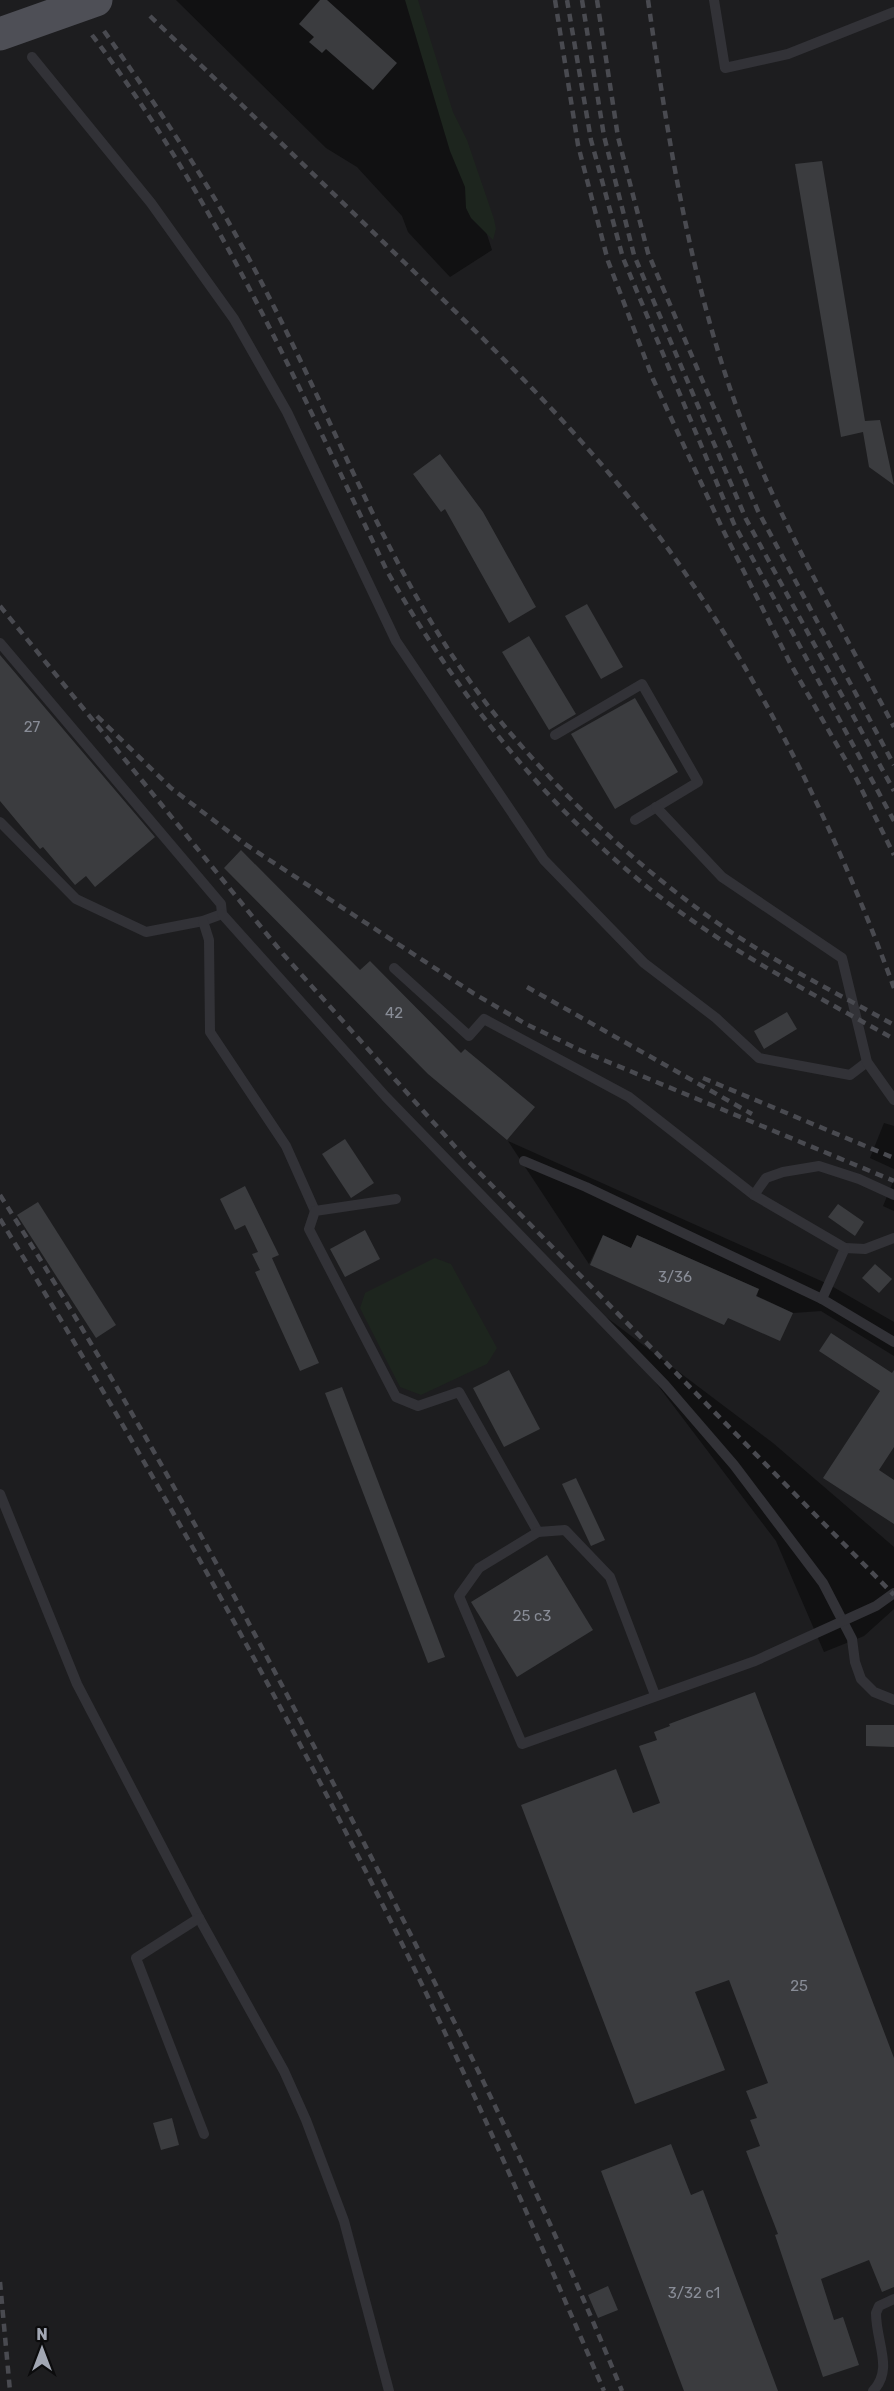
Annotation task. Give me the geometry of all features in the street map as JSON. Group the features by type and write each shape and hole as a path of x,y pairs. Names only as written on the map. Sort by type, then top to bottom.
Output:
{"main road":[{"path":"0,34 96,0"}],"lane":[{"path":"714,0 725,68 788,54 894,12"},
{"path":"32,57 151,203 234,319 287,412 396,641 544,860 644,963 716,1018 759,1058 850,1075 867,1062"},
{"path":"0,644 222,904 222,914 386,1097 665,1385 734,1465 822,1583 852,1639 855,1662 861,1679 874,1692 894,1700"},
{"path":"555,735 642,684 698,782 635,820"},
{"path":"656,807 722,877 842,958 867,1062 894,1100"},
{"path":"0,822 76,899 146,932 203,921 222,914"},
{"path":"203,921 208,940 210,1032 286,1146 315,1211 309,1229 396,1397 418,1406 459,1392 538,1532"},
{"path":"394,968 470,1036 484,1019 629,1097 754,1195 845,1248 865,1249 894,1238"},
{"path":"524,1161 585,1187 822,1299 894,1342"},
{"path":"754,1195 766,1178 783,1172 819,1166 891,1193"},
{"path":"315,1211 396,1199"},
{"path":"822,1299 845,1248"},
{"path":"0,1494 77,1684 200,1918 284,2071 306,2120 344,2221 389,2391"},
{"path":"655,1695 610,1577 565,1530 538,1532 479,1568 459,1596 522,1743 755,1661 876,1606 894,1593"},
{"path":"200,1918 136,1958 204,2134"},
{"path":"873,2391 882,2384 888,2372 876,2313 879,2306 894,2299"}],"shaded area":[{"path":"0,0 176,0 326,148 357,167 402,216 408,232 450,277 492,250 411,0 894,0 894,1126 884,1123 870,1158 894,1169 894,1180 883,1206 894,1211 894,1322 828,1284 508,1141 589,1264 603,1235 631,1248 637,1235 759,1289 757,1296 793,1313 821,1311 894,1356 894,1547 773,1443 606,1317 776,1541 824,1652 864,1636 894,1609 894,2391 0,2391"},
{"path":"405,0 418,0 453,112 467,140 494,219 496,229 493,240 471,218 466,208 465,187 450,151"},
{"path":"435,1258 451,1264 497,1348 487,1364 421,1395 400,1387 360,1308 365,1293"}],"building":[{"path":"320,0 327,0 397,63 373,90 326,49 322,53 309,42 314,37 299,24"},
{"path":"822,161 865,421 880,420 894,485 869,467 863,432 841,437 795,164"},
{"path":"440,454 483,512 536,607 509,623 445,509 441,512 413,474"},
{"path":"587,604 623,667 601,679 565,616"},
{"path":"529,636 576,714 549,730 502,652"},
{"path":"0,655 155,837 95,887 86,876 75,885 43,847 40,849 0,801"},
{"path":"635,698 678,772 615,809 571,734"},
{"path":"241,850 360,970 370,961 461,1053 465,1049 535,1107 507,1140 428,1074 224,868"},
{"path":"787,1012 797,1029 764,1049 754,1031"},
{"path":"345,1139 374,1183 351,1198 322,1154"},
{"path":"245,1186 279,1255 272,1258 319,1363 300,1371 255,1272 260,1270 252,1254 258,1252 245,1225 235,1230 220,1199"},
{"path":"38,1202 116,1325 96,1338 17,1215"},
{"path":"838,1204 864,1222 855,1236 828,1217"},
{"path":"365,1230 380,1259 345,1277 330,1249"},
{"path":"603,1235 631,1248 637,1235 759,1289 756,1296 793,1313 780,1341 728,1318 724,1325 590,1265"},
{"path":"875,1264 892,1279 879,1293 862,1278"},
{"path":"831,1333 892,1373 894,1370 894,1447 879,1470 894,1480 894,1524 823,1478 880,1391 819,1351"},
{"path":"509,1370 540,1429 504,1447 473,1388"},
{"path":"342,1387 445,1657 428,1663 325,1393"},
{"path":"576,1478 605,1540 591,1546 562,1484"},
{"path":"547,1555 593,1630 517,1677 471,1602"},
{"path":"755,1692 894,2058 894,2287 882,2292 869,2260 821,2279 834,2320 843,2317 859,2365 823,2377 775,2235 778,2234 746,2151 760,2146 750,2120 757,2118 746,2091 768,2083 729,1980 695,1992 725,2070 635,2104 521,1805 616,1769 633,1813 660,1803 639,1746 657,1740 654,1732 670,1726 669,1724"},
{"path":"866,1725 894,1725 894,1747 866,1746"},
{"path":"172,2118 179,2145 161,2150 153,2123"},
{"path":"671,2144 691,2195 703,2190 778,2391 684,2391 601,2171"},
{"path":"608,2286 618,2310 598,2318 588,2295"}],"railway":[{"path":"555,0 578,145 608,261 653,379 723,530 790,663 857,780 894,855"},
{"path":"567,0 591,140 623,258 734,524 894,821"},
{"path":"582,0 604,136 634,255 746,519 894,791"},
{"path":"597,0 618,137 648,253 758,511 894,765"},
{"path":"648,0 685,219 711,327 727,380 746,432 779,507 894,727"},
{"path":"150,16 512,368 580,440 644,517 708,608 770,712 825,820 894,988"},
{"path":"104,31 172,130 234,232 272,303 379,526 439,635 473,686 512,735 559,787 663,882 719,924 761,951 894,1025"},
{"path":"92,35 137,98 179,163 217,229 287,363 387,571 451,673 487,722 566,813 610,855 657,894 706,930 752,959 894,1039"},
{"path":"0,606 283,954 467,1160 894,1595"},
{"path":"97,716 171,788 245,844 473,993 526,1024 582,1051 894,1181"},
{"path":"527,987 752,1114"},
{"path":"703,1078 894,1158"},
{"path":"0,1195 144,1435 235,1598 322,1762 433,1980 532,2184 622,2391"},
{"path":"0,1219 162,1493 315,1772 462,2068 604,2391"},
{"path":"0,2282 10,2391"}]}
